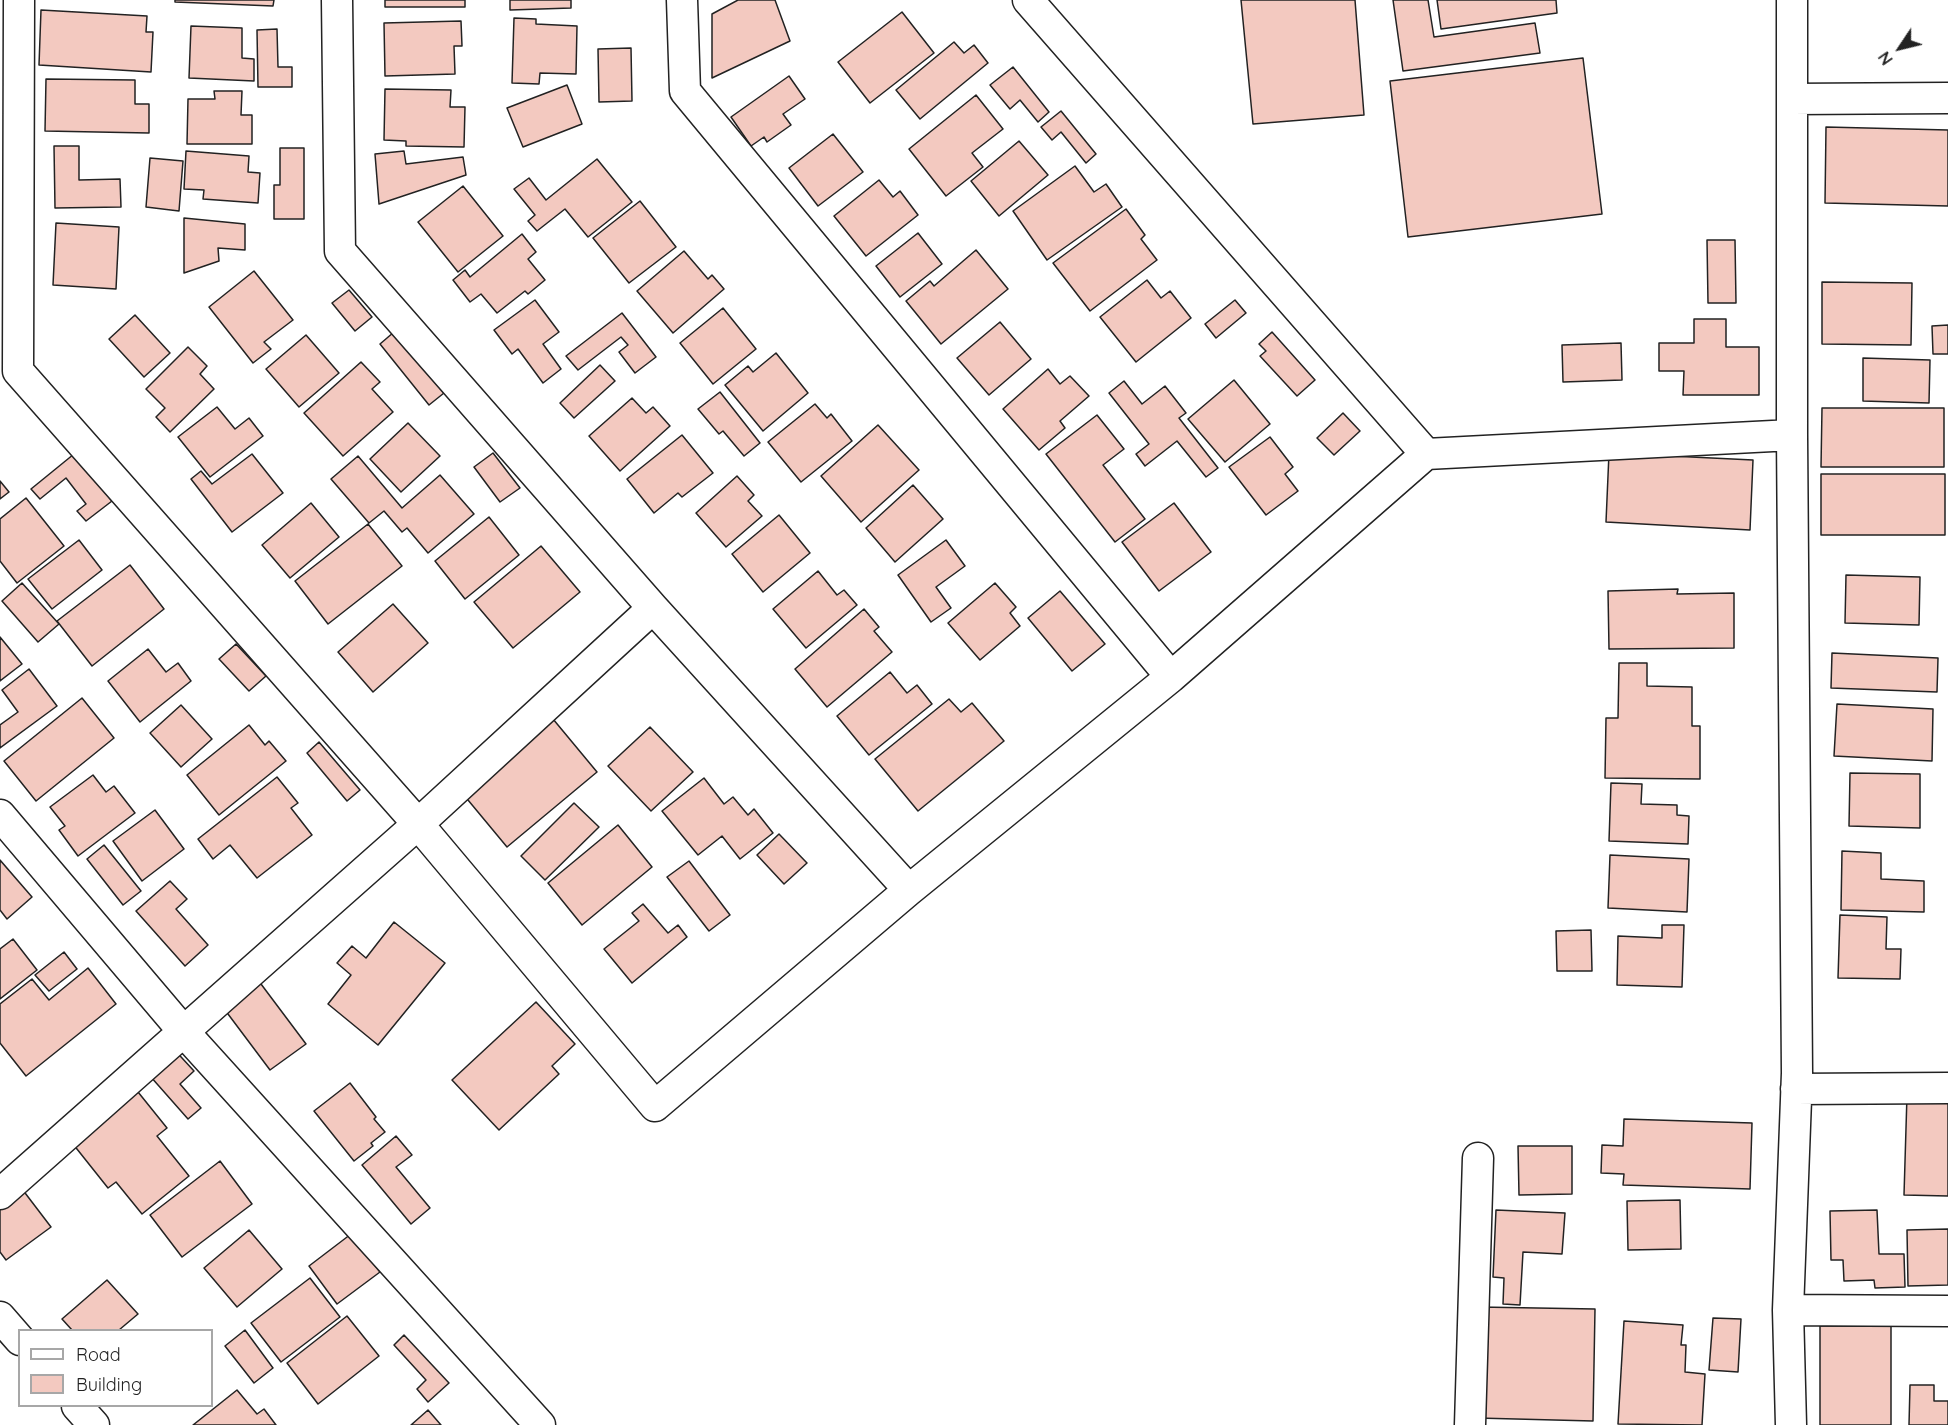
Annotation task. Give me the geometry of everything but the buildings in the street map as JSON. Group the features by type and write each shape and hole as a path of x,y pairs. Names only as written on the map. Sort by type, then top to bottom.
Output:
{"street":[{"path":"19,0 18,371 418,824 655,1106 909,890 1171,677 1426,454 1792,435"},
{"path":"337,0 340,251 653,608 909,890"},
{"path":"682,0 685,91 1171,677"},
{"path":"1028,0 1426,454"},
{"path":"1791,1425 1788,1310 1796,1089 1792,0"},
{"path":"1792,99 1948,98"},
{"path":"0,1194 418,824 653,608"},
{"path":"0,814 184,1032 540,1425"},
{"path":"1796,1089 1948,1088"},
{"path":"1470,1425 1478,1158"},
{"path":"1788,1310 1948,1311"},
{"path":"0,1317 18,1338"},
{"path":"78,1407 94,1425"}]}
